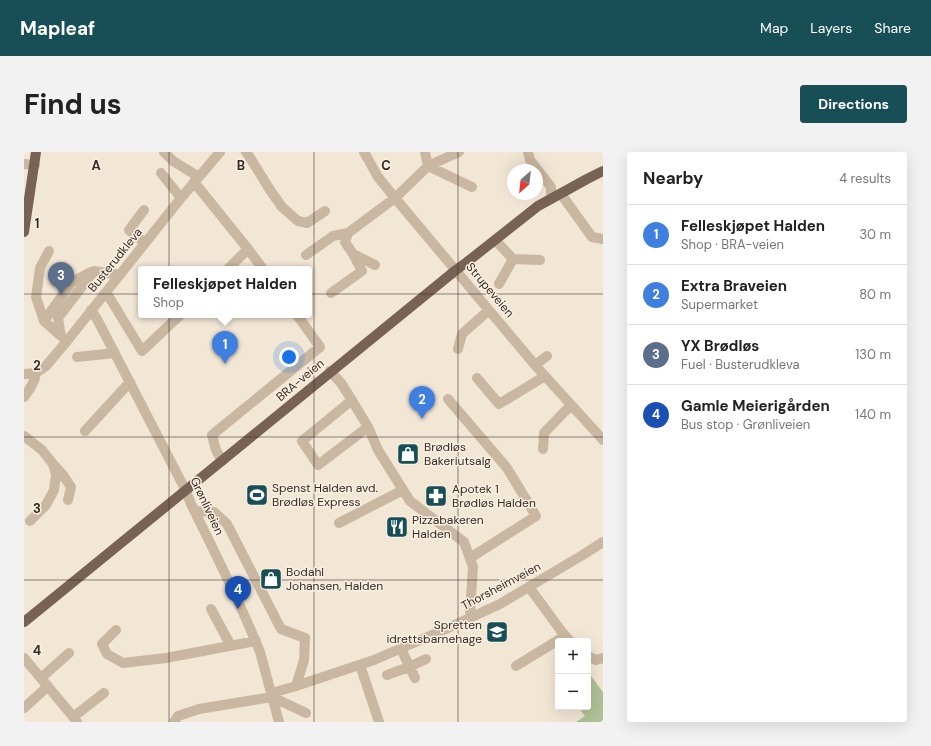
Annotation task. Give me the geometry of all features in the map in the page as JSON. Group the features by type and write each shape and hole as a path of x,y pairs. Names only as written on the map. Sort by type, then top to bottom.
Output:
{"main road":[{"path":"24,232 36,152"},
{"name":"BRA-veien","path":"24,622 186,491 330,371 538,206 603,171"}],"street":[{"path":"164,152 196,180 261,266"},
{"name":"Busterudkleva","path":"36,373 46,366 64,338 91,310 220,152"},
{"path":"246,152 282,207 298,221 307,224 325,211"},
{"name":"Strupeveien","path":"364,152 378,178 535,365 603,440"},
{"path":"425,152 428,166"},
{"path":"306,255 333,236 348,233 395,198 428,166 458,152"},
{"path":"528,152 530,160 550,188 552,199"},
{"path":"24,164 34,165"},
{"path":"428,166 472,187"},
{"path":"161,173 181,198"},
{"path":"561,194 592,237 603,239"},
{"path":"144,210 129,230 145,243"},
{"path":"331,293 362,271 345,242 348,233"},
{"path":"495,240 513,259 540,260"},
{"path":"231,266 248,249"},
{"path":"49,250 40,268 36,297 44,321 64,338"},
{"path":"353,254 375,265"},
{"path":"499,284 513,259"},
{"path":"44,321 72,282 94,271 120,275"},
{"path":"64,338 58,318 94,271"},
{"path":"106,292 142,351 177,318"},
{"name":"Grønliveien","path":"91,310 97,318 186,491 194,511 256,641 279,722"},
{"path":"458,349 462,334 489,310"},
{"path":"222,461 216,450 212,435 320,347 299,318"},
{"path":"77,357 115,353"},
{"path":"535,365 547,356"},
{"path":"330,371 341,383 352,400 368,426 378,450 410,501 464,542 474,567 470,618"},
{"path":"24,374 36,373 35,381 24,397"},
{"path":"477,378 500,404 545,376"},
{"path":"85,431 130,382"},
{"path":"352,400 302,441 318,465 368,426"},
{"path":"448,400 507,468 536,516 470,558"},
{"path":"542,449 544,432 571,405"},
{"path":"24,436 42,450 63,475 71,487 68,500"},
{"path":"30,521 46,505 54,490 56,475 53,464"},
{"path":"339,523 403,490"},
{"path":"194,511 214,512 227,524 281,629 305,638 304,660 296,686"},
{"name":"Thorsheimveien","path":"174,722 178,716 199,709 272,695 374,660 500,604 603,542"},
{"path":"529,587 567,638"},
{"path":"211,609 231,646"},
{"path":"116,630 102,644 107,654 123,663 166,658 256,641"},
{"path":"516,666 555,645"},
{"path":"400,649 415,678"},
{"path":"41,678 69,652"},
{"path":"24,658 75,719 104,693"},
{"path":"591,658 596,660 603,658"},
{"path":"387,674 409,667 426,659"},
{"path":"360,665 378,722"},
{"path":"24,708 48,686"},
{"path":"272,695 306,713"}],"green space":[{"path":"591,676 603,692 603,722 576,722 585,716 580,710 591,710"}],"place":[{"name":"YX Brødløs","path":"61,295"},
{"name":"Felleskjøpet Halden","path":"225,364"},
{"name":"Extra Braveien","path":"422,419"},
{"name":"Brødløs Bakeriutsalg","path":"408,454"},
{"name":"Spenst Halden avd. Brødløs Express","path":"257,495"},
{"name":"Apotek 1 Brødløs Halden","path":"436,496"},
{"name":"Pizzabakeren Halden","path":"397,527"},
{"name":"Bodahl Johansen, Halden","path":"271,579"},
{"name":"Gamle Meierigården","path":"238,609"},
{"name":"Spretten idrettsbarnehage","path":"497,632"}]}
